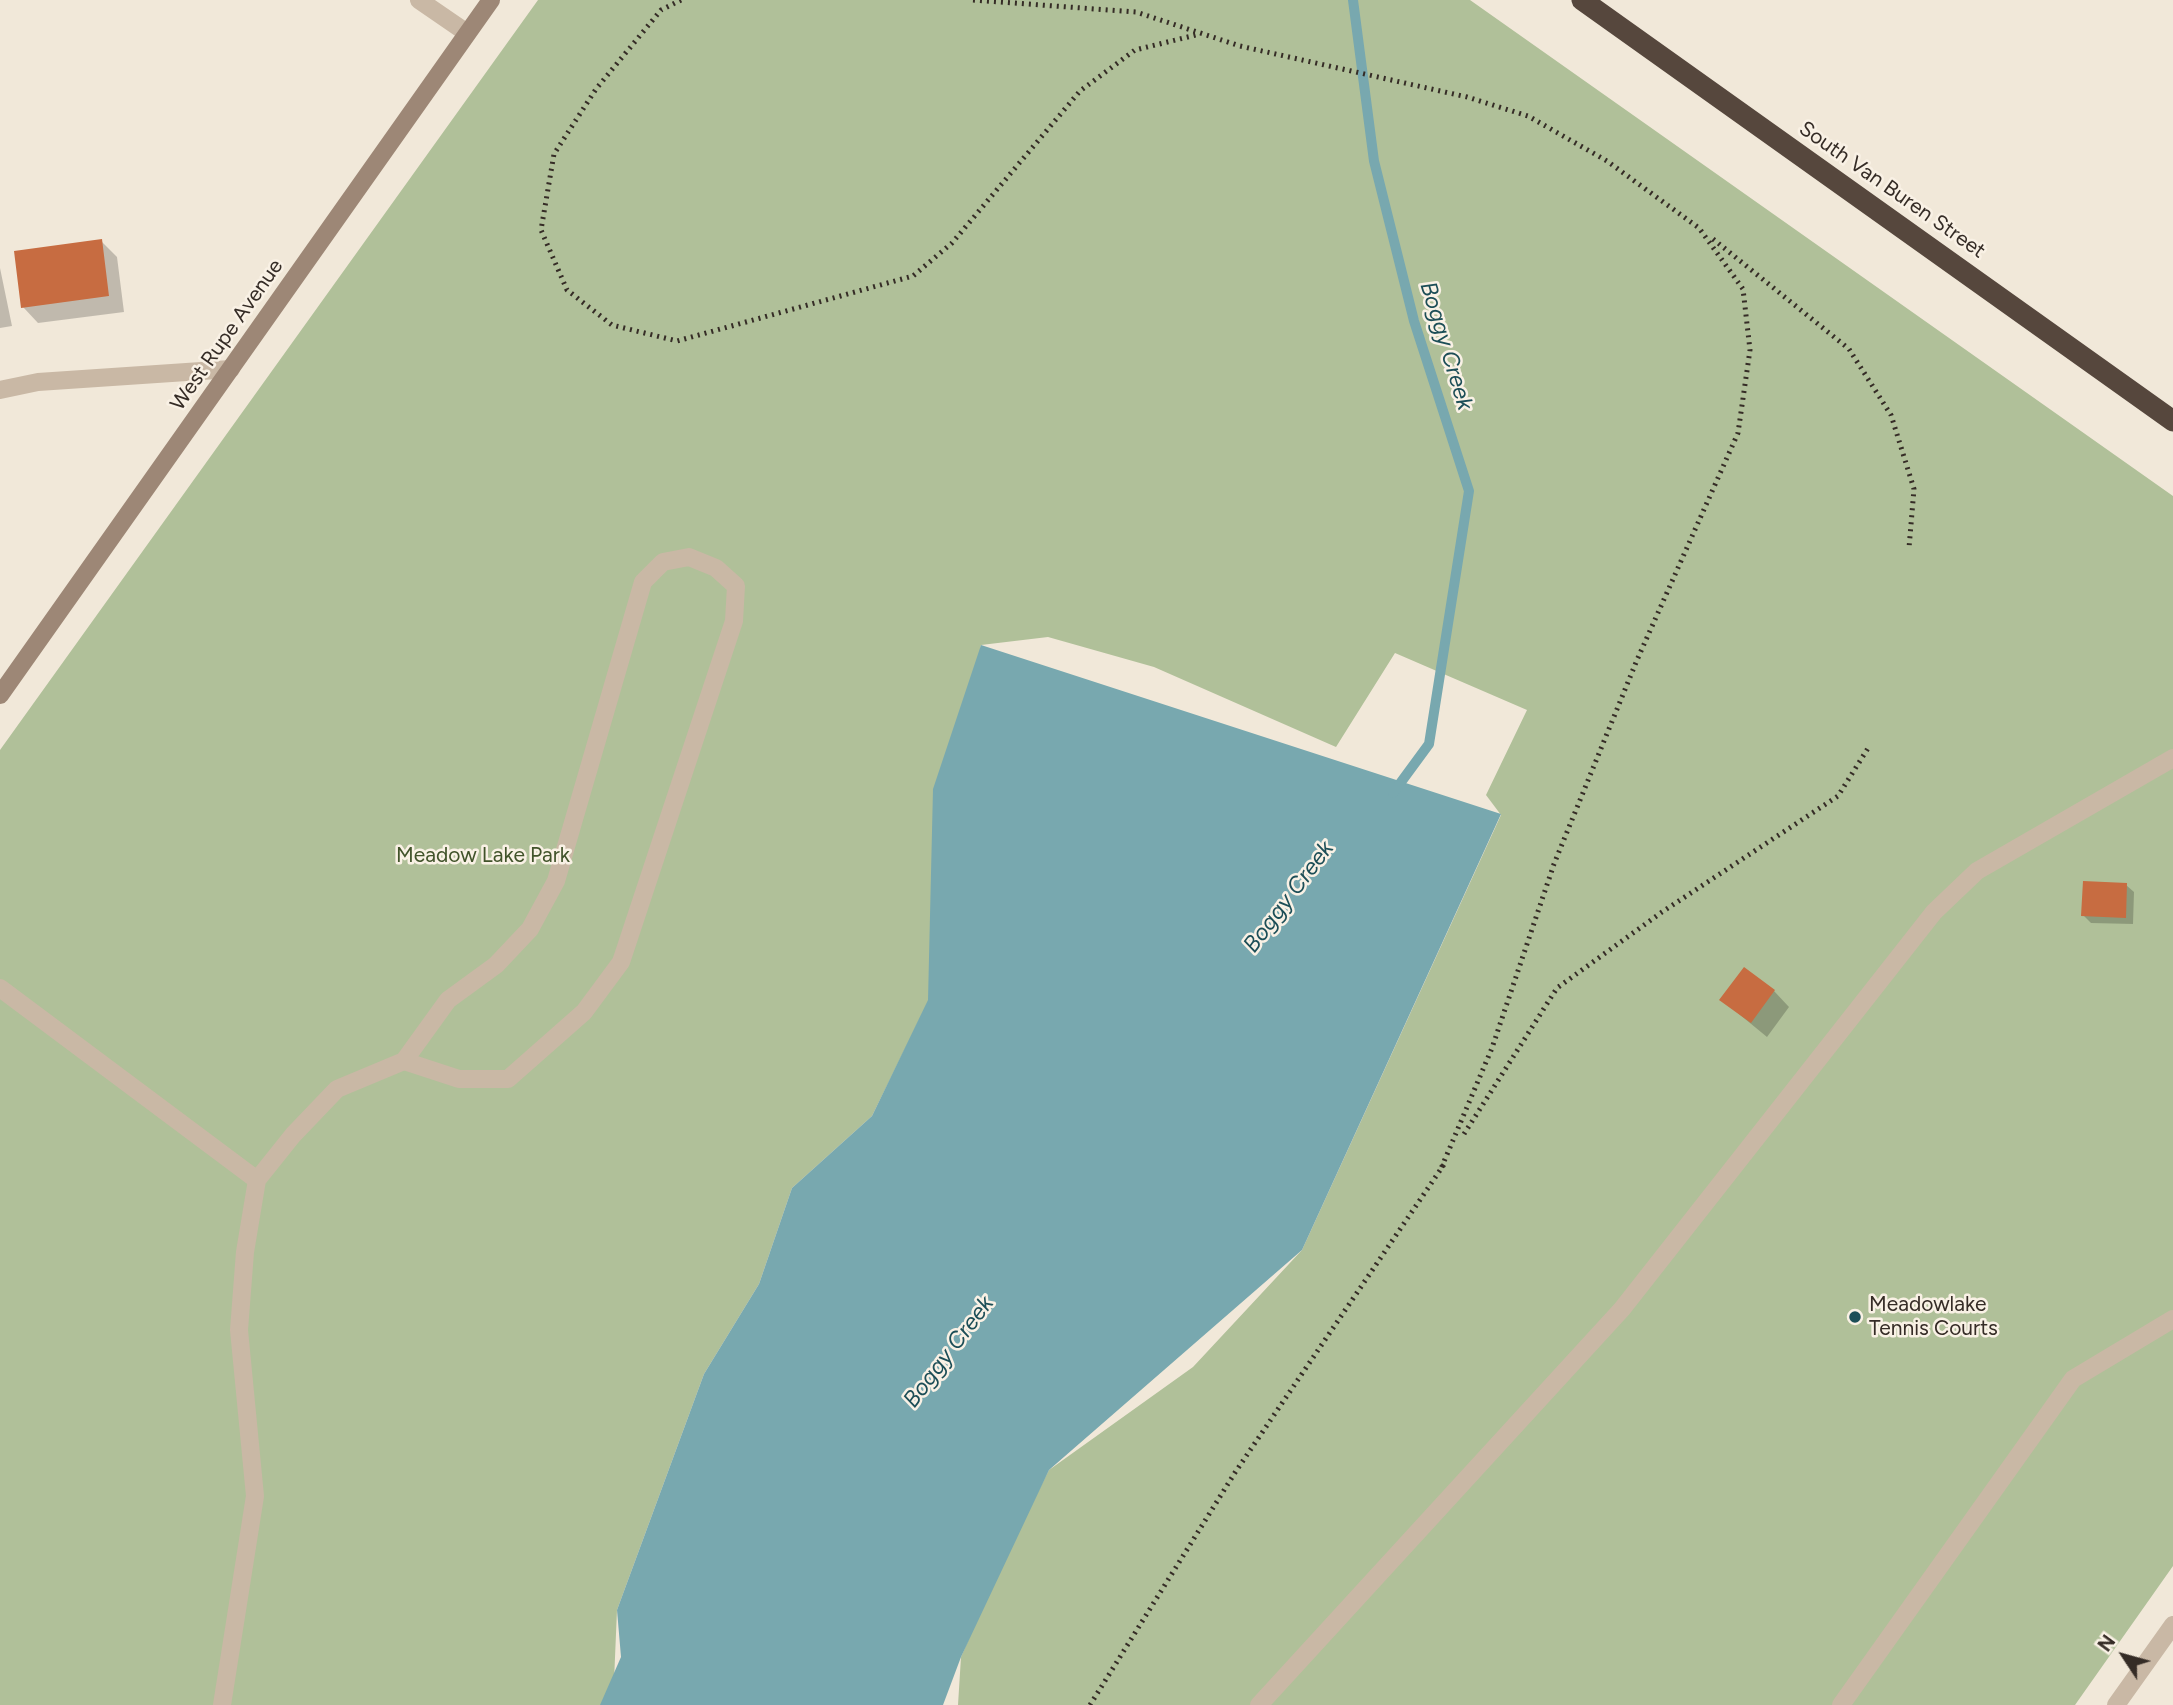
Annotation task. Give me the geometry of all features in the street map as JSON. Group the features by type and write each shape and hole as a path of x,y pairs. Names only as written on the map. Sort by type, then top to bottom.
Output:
{"highway":[{"name":"South Van Buren Street","path":"1582,0 2173,421"}],"street":[{"path":"419,0 467,33"},
{"name":"West Rupe Avenue","path":"0,695 491,0"},
{"path":"0,390 38,382 231,369"},
{"path":"222,1705 255,1496 239,1330 245,1252 257,1180 293,1135 337,1089 404,1060 448,1000 496,965 530,929 556,881 643,582 663,562 689,557 716,568 736,586 734,621 621,962 583,1012 508,1079 459,1079 404,1060"},
{"path":"1259,1705 1622,1310 1934,912 1977,871 2173,758"},
{"path":"0,988 257,1180"},
{"path":"1841,1705 2073,1379 2173,1320"},
{"path":"2116,1705 2173,1625"}],"green space":[{"name":"Meadow Lake Park","path":"538,0 1470,0 2173,496 2173,1566 2075,1705 958,1705 961,1657 1001,1564 1049,1470 1193,1367 1302,1250 1501,815 1486,795 1527,710 1395,653 1336,747 1154,667 1048,637 981,645 939,866 929,1000 872,1116 792,1188 759,1284 704,1374 617,1610 613,1705 0,1705 0,750"}],"water":[{"path":"981,645 1501,814 1302,1250 1049,1470 961,1657 943,1705 600,1705 621,1657 617,1610 704,1374 759,1284 792,1188 872,1116 928,1000 933,789"}],"building":[{"path":"102,239 109,296 21,308 14,251"},
{"path":"2083,881 2127,883 2126,918 2081,916"},
{"path":"1744,967 1775,990 1751,1023 1719,1000"}],"waterway":[{"name":"Boggy Creek","path":"1353,0 1374,161 1414,321 1469,491 1429,744 1393,793"}],"railway":[{"path":"681,0 661,10 596,89 554,154 541,230 567,290 612,325 677,341 913,276 952,243 1080,91 1135,50 1200,34"},
{"path":"973,0 1136,12 1240,46 1467,97 1528,116 1607,161 1699,228 1743,289 1750,350 1738,433 1637,660 1554,864 1492,1048 1440,1171"},
{"path":"1713,239 1849,349 1891,415 1914,489 1909,548"},
{"path":"1464,1134 1557,988 1662,912 1838,796 1870,745"},
{"path":"1090,1705 1236,1471 1445,1163"}],"place":[{"name":"Meadowlake Tennis Courts","path":"1855,1317"}]}
